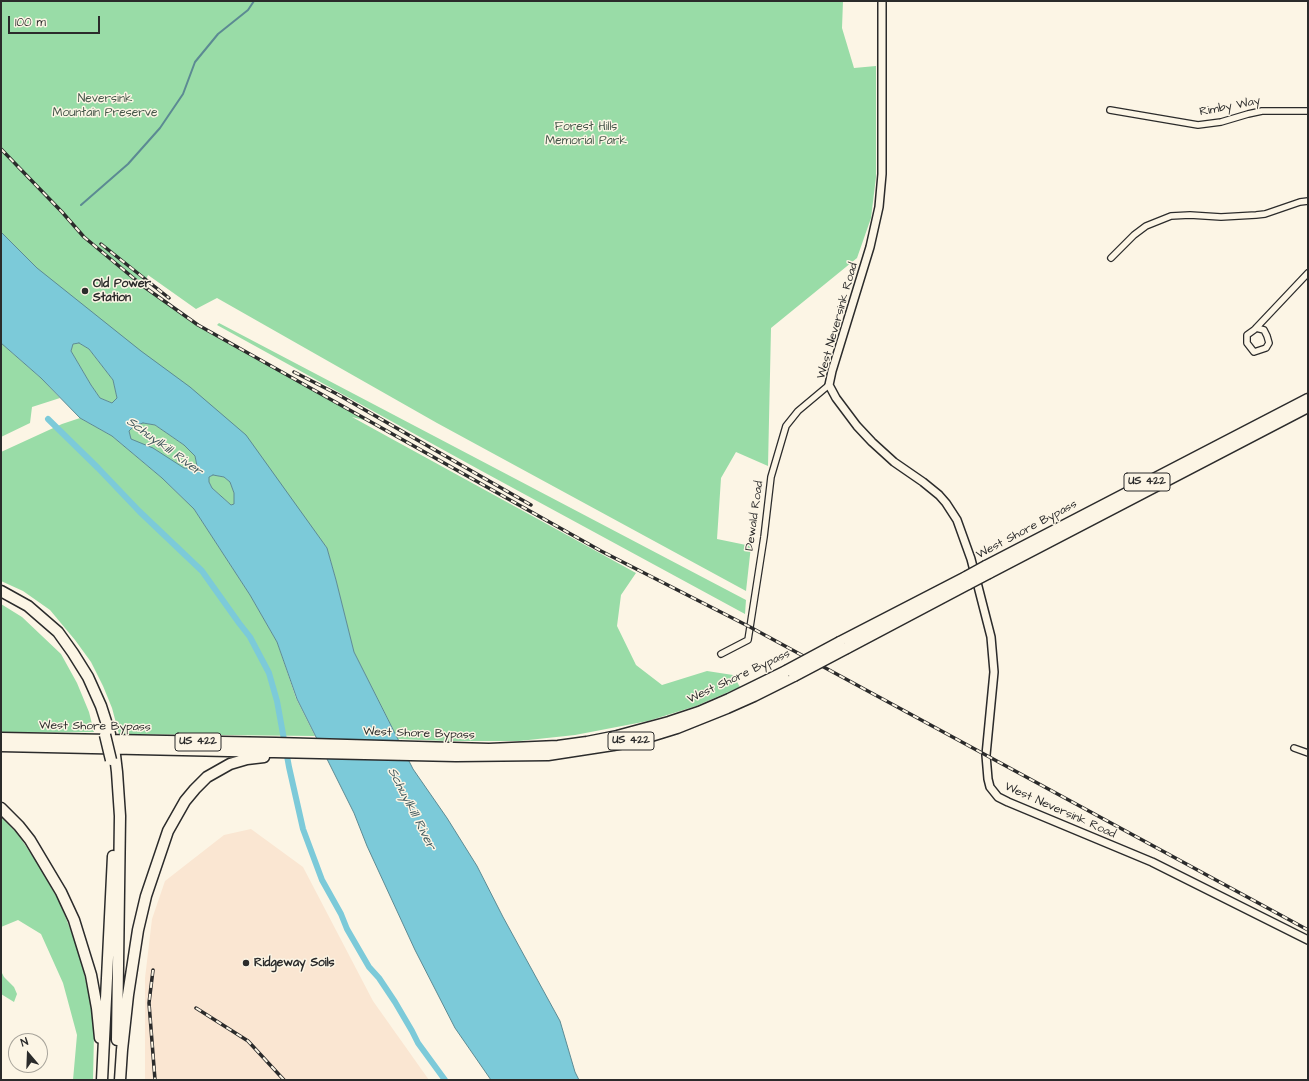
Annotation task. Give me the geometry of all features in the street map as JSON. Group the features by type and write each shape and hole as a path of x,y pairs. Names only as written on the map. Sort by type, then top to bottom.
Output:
{"highway":[{"name":"West Shore Bypass","path":"1,738 342,754 454,752 489,749 537,748 587,742 652,727 699,712 790,673 988,570 1308,399"},
{"name":"West Shore Bypass","path":"988,570 1308,408"},
{"path":"1,591 28,606 58,632 88,678 101,706 108,734 117,772 120,816 119,1080"},
{"path":"1,597 16,604 31,614 45,626 69,655 83,680 108,734"},
{"name":"West Shore Bypass","path":"1,746 454,752"},
{"path":"119,1080 128,995 138,930 146,896 162,847 172,823 190,794 214,772 230,764 278,750"},
{"path":"101,1080 105,1045 114,827 113,757"},
{"path":"1,808 19,826 30,840 61,892 74,920 86,957 95,994 100,1034 101,1080"}],"street":[{"name":"West Neversink Road","path":"882,1 882,174 879,207 870,247 829,385 836,398 857,426 872,442 894,462 931,488 946,503 957,520 971,560 991,637 994,672 986,755 990,787 994,793 1008,802 1152,862 1308,940"},
{"name":"Rimby Way","path":"1110,110 1198,125 1221,122 1262,111 1308,111"},
{"path":"1111,258 1134,235 1146,226 1167,217 1179,215 1221,217 1256,215 1272,212 1308,200"},
{"path":"1256,328 1264,330 1269,343 1266,348 1254,352 1247,344 1247,335 1256,328 1308,273"},
{"name":"Dewald Road","path":"721,654 748,640 764,538 771,477 786,426 798,411 829,385"},
{"path":"1294,748 1308,752"}],"shaded area":[{"path":"251,829 303,867 373,1001 429,1080 145,1080 145,978 152,919 165,881 224,835"}],"green space":[{"path":"1,1 843,1 842,28 854,68 876,66 876,177 871,218 857,258 771,328 768,466 736,452 721,478 717,539 751,546 746,591 437,423 217,298 196,309 148,275 143,286 198,325 372,422 352,417 636,573 621,595 617,626 636,665 662,685 707,671 733,675 740,687 696,706 648,721 575,735 519,741 398,739 354,652 327,548 300,512 1,265"},
{"path":"219,323 746,600 745,614 217,325"},
{"path":"1,343 41,378 60,398 32,407 30,423 1,437"},
{"path":"79,343 89,349 113,380 117,398 112,403 100,398 71,351 73,344"},
{"path":"80,418 112,436 162,478 194,509 250,595 277,642 296,698 315,736 119,734 112,708 103,686 91,662 75,640 50,610 23,591 1,581 1,452 62,424"},
{"path":"143,423 155,425 184,445 195,456 197,466 194,469 184,468 131,439 129,431 134,426"},
{"path":"213,475 224,477 230,482 234,493 234,504 231,505 212,488 209,482 209,477"},
{"path":"1,604 22,617 61,654 77,683 89,712 94,732 1,733"},
{"path":"1,817 17,833 36,861 60,903 74,939 90,1000 94,1034 93,1080 73,1080 77,1035 63,983 41,934 18,920 1,927"},
{"path":"1,971 4,977 14,987 17,994 14,1002 1,994"}],"water":[{"name":"Schuylkill River","path":"1,232 37,268 141,351 190,387 246,435 327,548 354,652 413,769 447,818 477,866 560,1021 575,1072 579,1080 491,1080 455,1028 415,950 367,846 354,813 297,699 277,642 250,595 194,509 162,478 112,436 80,418 41,378 1,343","holes":["79,343 89,349 113,380 117,398 112,403 100,398 71,351 73,344","143,423 155,425 184,445 195,456 197,466 194,469 184,468 153,448 131,439 129,431 134,426","213,475 224,477 230,482 234,493 234,504 231,505 212,488 209,482 209,477"]}],"waterway":[{"path":"81,205 128,164 160,128 183,94 195,62 218,34 248,10 254,1"},
{"path":"48,419 139,511 202,571 250,637 269,673 277,701 289,767 303,829 322,880 341,914 347,929 369,967 379,978 395,1002 418,1043 445,1080"}],"railway":[{"path":"1,149 84,237 143,286 198,325 601,551 750,627 1308,930"},
{"path":"101,244 169,298"},
{"path":"294,372 337,394 531,505"},
{"path":"153,970 149,1003 155,1080"},
{"path":"196,1008 248,1041 284,1080"}],"place":[{"name":"Old Power Station","path":"85,291"},
{"name":"Ridgeway Soils","path":"246,963"}],"park label":[{"name":"Neversink Mountain Preserve","path":"105,106"},
{"name":"Forest Hills Memorial Park","path":"586,134"}]}
